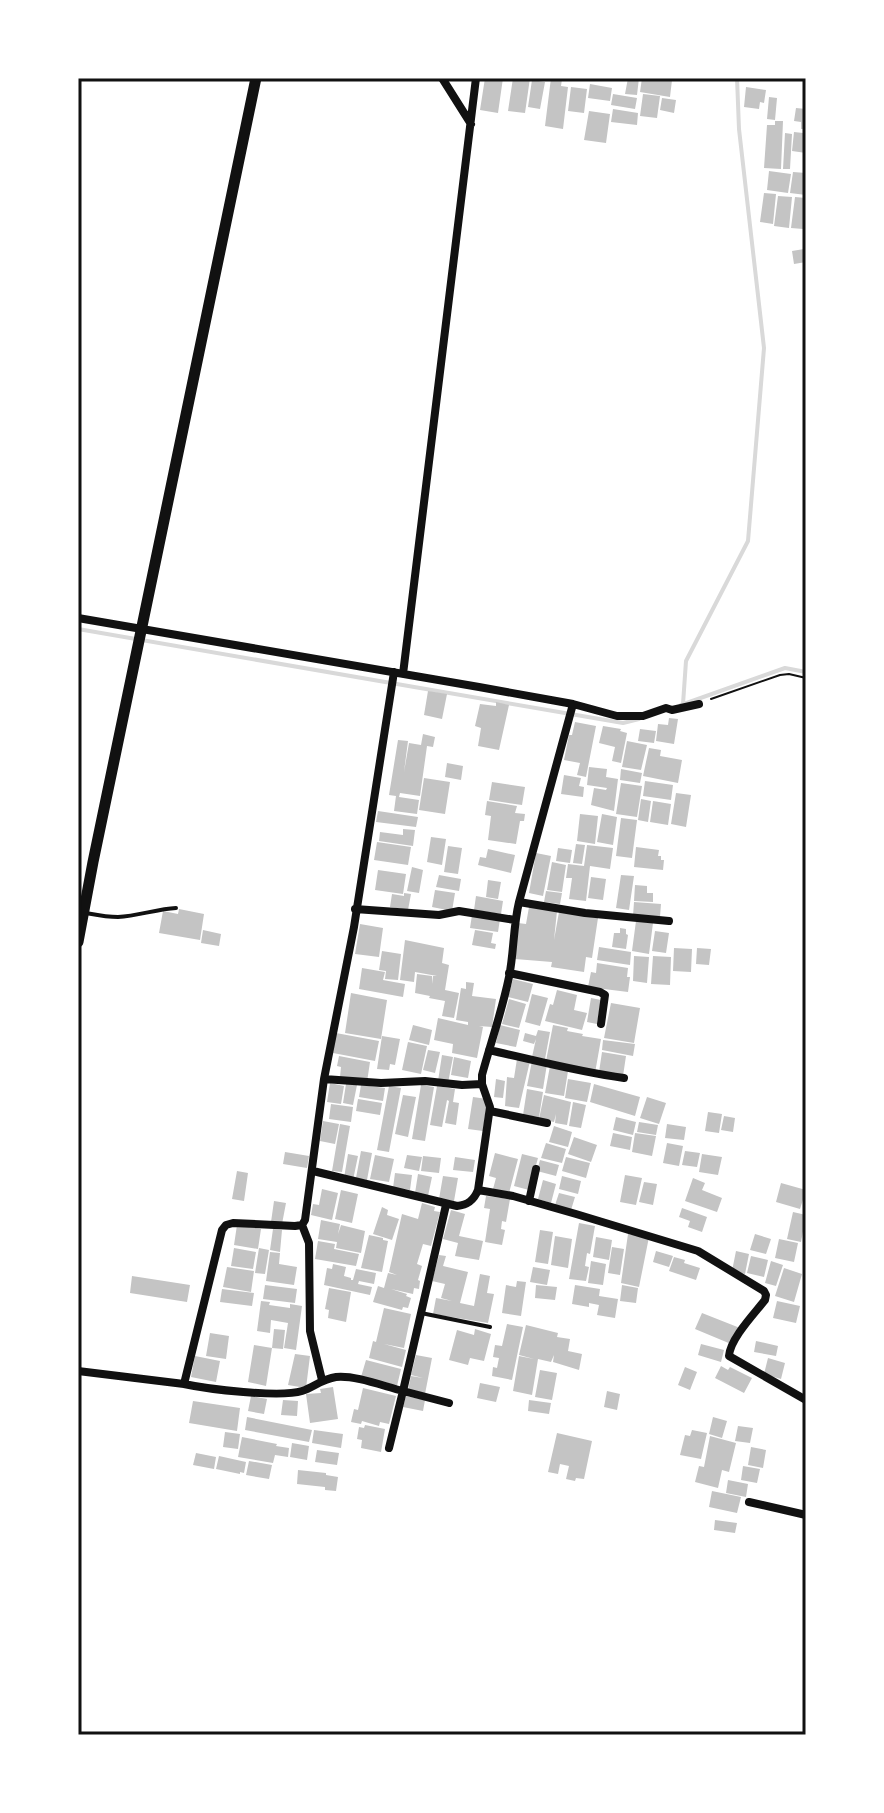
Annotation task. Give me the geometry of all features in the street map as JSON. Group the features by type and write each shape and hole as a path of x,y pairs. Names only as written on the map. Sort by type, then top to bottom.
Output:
{"street":[{"path":"78,942 256,78"},
{"path":"442,78 471,124"},
{"path":"302,1225 313,1171 324,1079 354,927 396,678 476,78"},
{"path":"78,618 617,716 643,716 666,708 672,710 699,704"},
{"path":"313,1171 446,1205 465,1205 471,1202 478,1190 490,1111 482,1075 502,1009 519,902 573,707"},
{"path":"519,902 585,913 669,921"},
{"path":"355,909 439,915 459,911 515,920"},
{"path":"509,973 600,992 605,995 601,1024"},
{"path":"489,1050 575,1071 624,1078"},
{"path":"324,1079 482,1084"},
{"path":"490,1111 547,1123"},
{"path":"529,1201 536,1169"},
{"path":"478,1190 529,1201 698,1251 764,1291 765,1300 743,1328 729,1350 729,1356 806,1400"},
{"path":"389,1448 446,1205"},
{"path":"184,1384 222,1230 233,1223 302,1225"},
{"path":"302,1225 309,1243 310,1331 322,1380"},
{"path":"78,1371 269,1394 303,1391 322,1380 350,1378 449,1403"},
{"path":"749,1502 806,1515"}],"lane":[{"path":"83,912 121,917 176,908"},
{"path":"421,1313 490,1327"}],"path":[{"path":"699,704 780,675 806,678"}],"building":[{"path":"485,78 503,78 498,113 480,110"},
{"path":"513,78 530,78 525,113 508,111"},
{"path":"551,78 562,79 561,86 568,87 563,129 545,126"},
{"path":"628,78 639,78 637,95 625,94"},
{"path":"642,78 672,80 670,97 640,92"},
{"path":"532,80 545,82 540,109 528,107"},
{"path":"590,84 612,88 610,101 588,98"},
{"path":"571,87 587,89 584,113 568,111"},
{"path":"746,87 766,90 764,103 760,102 759,109 744,107"},
{"path":"613,94 637,98 635,109 611,105"},
{"path":"643,94 660,96 657,118 640,116"},
{"path":"769,97 777,98 775,120 767,119"},
{"path":"662,98 676,100 674,113 660,110"},
{"path":"796,108 806,109 806,129 801,129 801,122 794,121"},
{"path":"613,109 638,113 637,125 611,122"},
{"path":"589,111 610,114 606,143 584,140"},
{"path":"775,121 783,121 781,169 764,168 767,125 775,125"},
{"path":"794,132 803,133 806,153 792,151"},
{"path":"785,133 792,134 790,169 783,169"},
{"path":"769,171 791,174 788,193 767,190"},
{"path":"793,172 806,173 806,195 790,193"},
{"path":"764,193 776,194 773,224 760,222"},
{"path":"778,196 792,197 789,228 774,226"},
{"path":"795,197 806,198 803,229 791,228"},
{"path":"804,249 806,262 794,264 792,251"},
{"path":"428,691 447,694 442,719 424,715"},
{"path":"496,702 509,705 499,750 478,746 481,728 475,726 480,704 496,706"},
{"path":"669,718 678,719 674,744 656,741 658,724 668,725"},
{"path":"575,722 596,726 586,777 577,775 580,763 564,760"},
{"path":"603,726 627,733 621,763 612,761 615,747 599,743"},
{"path":"640,729 656,731 654,743 638,741"},
{"path":"423,734 435,737 433,747 427,746 420,796 400,793 399,797 419,800 417,814 394,811 396,796 389,795 398,740 408,741 404,772 409,743 421,745"},
{"path":"627,741 647,745 641,770 622,767"},
{"path":"649,748 661,750 660,756 682,760 678,783 643,776"},
{"path":"447,763 463,766 461,780 445,777"},
{"path":"589,767 607,769 606,777 618,779 614,811 591,805 594,788 607,788 587,785"},
{"path":"621,769 642,773 640,783 620,780"},
{"path":"564,775 581,778 579,786 584,787 583,797 561,794"},
{"path":"424,778 450,782 445,814 419,810"},
{"path":"645,781 673,785 671,800 643,796"},
{"path":"492,782 525,787 522,805 489,800"},
{"path":"621,783 642,786 637,817 616,814"},
{"path":"676,793 691,795 686,827 671,824"},
{"path":"641,799 651,801 648,822 638,820"},
{"path":"487,801 517,806 515,813 525,814 524,821 520,821 516,844 488,840 491,816 485,815"},
{"path":"653,801 671,804 668,825 650,822"},
{"path":"378,811 418,817 416,827 376,822"},
{"path":"580,814 598,816 595,844 577,841"},
{"path":"602,814 617,817 613,845 597,842"},
{"path":"621,818 637,820 632,858 616,856"},
{"path":"403,829 415,830 413,846 379,841 380,832 403,835"},
{"path":"431,837 446,839 442,865 427,862"},
{"path":"377,842 411,847 408,865 374,860"},
{"path":"576,844 585,845 582,864 573,863"},
{"path":"587,845 613,848 610,869 590,866 586,901 569,899 572,878 566,878 568,864 584,866"},
{"path":"448,846 462,848 458,874 444,872"},
{"path":"636,847 659,850 658,856 664,860 663,870 634,867"},
{"path":"558,848 572,850 570,863 556,861"},
{"path":"488,849 515,855 511,873 478,865 480,857 486,858"},
{"path":"536,853 551,856 543,896 529,893"},
{"path":"552,862 566,865 562,892 547,890"},
{"path":"412,867 423,870 419,893 407,891"},
{"path":"378,870 406,874 403,894 375,890"},
{"path":"439,875 461,879 459,891 436,887"},
{"path":"621,875 634,876 629,910 616,908"},
{"path":"591,877 606,879 603,900 588,898"},
{"path":"488,880 501,882 498,899 486,897"},
{"path":"635,885 647,886 647,893 653,893 653,902 634,901"},
{"path":"435,890 455,893 452,911 432,907"},
{"path":"546,891 562,893 560,904 544,902"},
{"path":"404,893 411,894 408,910 390,907 392,894 404,896"},
{"path":"476,896 503,901 501,914 474,910"},
{"path":"634,902 661,904 660,917 633,916"},
{"path":"529,907 557,911 554,940 559,912 598,918 592,958 586,957 584,972 551,967 552,962 515,959 518,923 526,924"},
{"path":"179,909 204,914 200,940 159,933 163,911 178,914"},
{"path":"472,915 500,919 498,932 470,928"},
{"path":"636,921 653,923 649,954 632,951"},
{"path":"360,924 383,928 379,957 355,954"},
{"path":"620,928 626,929 628,935 626,949 612,947 614,933 620,933"},
{"path":"203,930 221,934 219,946 201,943"},
{"path":"475,930 493,933 491,943 496,944 495,949 472,945"},
{"path":"655,931 669,933 666,953 652,951"},
{"path":"405,940 444,948 442,963 449,965 445,990 459,993 454,1018 442,1016 445,1001 415,993 417,974 432,976 432,984 433,976 437,976 415,972 414,982 400,980"},
{"path":"599,947 631,952 630,965 597,960"},
{"path":"674,948 692,949 691,972 673,971"},
{"path":"697,948 711,949 709,965 696,964"},
{"path":"382,951 401,954 398,980 385,979 386,971 379,970"},
{"path":"634,956 649,957 647,983 633,981"},
{"path":"653,956 671,957 670,985 651,984"},
{"path":"597,963 628,968 628,992 588,987 591,972 596,973"},
{"path":"362,968 385,972 383,980 405,984 403,997 359,989"},
{"path":"513,979 533,984 528,1002 508,997"},
{"path":"466,982 474,983 472,996 496,999 492,1027 479,1026 483,1027 477,1058 452,1053 453,1044 434,1040 438,1018 468,1025 468,1022 456,1020 461,988 466,989"},
{"path":"557,990 577,995 574,1010 587,1013 582,1030 545,1021"},
{"path":"351,993 387,1000 381,1039 345,1033"},
{"path":"532,994 548,998 540,1026 525,1022"},
{"path":"591,998 601,1000 597,1024 587,1022"},
{"path":"509,999 526,1004 519,1028 502,1024"},
{"path":"611,1003 640,1008 634,1043 604,1038"},
{"path":"413,1025 432,1030 429,1045 409,1040"},
{"path":"500,1025 520,1030 516,1047 496,1043"},
{"path":"553,1025 568,1028 567,1031 582,1036 601,1039 595,1073 546,1061"},
{"path":"538,1030 550,1032 545,1059 532,1057 536,1039 534,1044 523,1041 525,1033 536,1036"},
{"path":"336,1033 379,1041 375,1061 333,1053"},
{"path":"382,1036 400,1039 395,1065 390,1064 389,1070 377,1069"},
{"path":"603,1040 635,1044 633,1056 602,1050"},
{"path":"408,1042 427,1046 421,1074 402,1070"},
{"path":"428,1050 440,1052 435,1073 423,1070"},
{"path":"602,1052 626,1056 623,1076 599,1072"},
{"path":"442,1055 453,1057 448,1083 438,1081"},
{"path":"339,1056 370,1062 367,1082 340,1077 341,1067 337,1066"},
{"path":"454,1057 471,1061 468,1078 451,1075"},
{"path":"517,1059 530,1061 519,1108 505,1106 507,1077 514,1078"},
{"path":"532,1061 547,1064 543,1089 527,1086"},
{"path":"550,1066 568,1071 564,1096 545,1093"},
{"path":"496,1079 505,1081 503,1098 494,1097"},
{"path":"568,1079 591,1083 587,1102 565,1098"},
{"path":"330,1083 344,1086 341,1104 327,1102"},
{"path":"346,1084 357,1085 353,1105 343,1103"},
{"path":"594,1084 640,1097 635,1116 590,1102"},
{"path":"361,1085 385,1088 383,1101 359,1097"},
{"path":"421,1085 434,1087 425,1141 412,1139"},
{"path":"389,1086 401,1088 389,1152 377,1150"},
{"path":"437,1086 455,1089 453,1102 459,1103 456,1125 445,1123 447,1100 442,1127 430,1125"},
{"path":"527,1089 543,1092 539,1117 523,1115"},
{"path":"403,1095 416,1097 408,1137 395,1134"},
{"path":"544,1095 571,1102 567,1125 555,1123 556,1114 554,1122 539,1119"},
{"path":"473,1097 487,1099 483,1131 468,1129"},
{"path":"647,1097 666,1103 659,1124 640,1118"},
{"path":"358,1099 382,1103 380,1115 356,1111"},
{"path":"573,1102 586,1105 581,1128 569,1126"},
{"path":"331,1104 353,1107 351,1122 329,1119"},
{"path":"708,1112 722,1114 719,1133 705,1131"},
{"path":"724,1116 735,1118 733,1132 721,1130"},
{"path":"616,1117 636,1122 633,1135 613,1130"},
{"path":"323,1121 339,1124 335,1144 320,1141"},
{"path":"639,1122 658,1125 656,1135 637,1132"},
{"path":"340,1124 350,1126 342,1172 332,1171"},
{"path":"667,1124 686,1127 684,1140 665,1138"},
{"path":"554,1126 572,1132 568,1147 549,1142"},
{"path":"613,1133 632,1137 630,1150 610,1146"},
{"path":"635,1133 656,1136 652,1156 632,1152"},
{"path":"574,1137 597,1145 591,1162 568,1154"},
{"path":"546,1143 566,1149 562,1163 541,1158"},
{"path":"667,1143 683,1146 679,1166 663,1163"},
{"path":"361,1151 372,1153 367,1180 356,1178"},
{"path":"685,1151 700,1153 697,1167 682,1165"},
{"path":"285,1152 309,1156 307,1168 283,1164"},
{"path":"495,1153 518,1159 509,1193 493,1189 496,1178 489,1176"},
{"path":"348,1154 358,1156 353,1180 344,1178"},
{"path":"522,1154 538,1158 529,1190 514,1186"},
{"path":"702,1154 722,1157 718,1175 699,1172"},
{"path":"375,1155 394,1159 389,1182 370,1179"},
{"path":"407,1155 422,1157 419,1171 404,1168"},
{"path":"423,1156 441,1158 439,1173 421,1171"},
{"path":"455,1157 475,1160 473,1172 453,1170"},
{"path":"566,1157 590,1163 586,1178 562,1171"},
{"path":"540,1160 559,1165 556,1176 537,1171"},
{"path":"237,1171 248,1173 244,1201 232,1199"},
{"path":"395,1173 412,1175 410,1190 393,1188"},
{"path":"418,1174 432,1177 428,1196 415,1193"},
{"path":"625,1175 642,1178 636,1205 620,1202"},
{"path":"443,1176 458,1178 454,1201 439,1199"},
{"path":"562,1176 581,1181 578,1194 559,1189"},
{"path":"693,1178 705,1183 702,1190 722,1198 717,1212 685,1201"},
{"path":"543,1180 556,1184 551,1203 538,1199"},
{"path":"644,1182 657,1184 653,1205 639,1202"},
{"path":"781,1183 806,1190 800,1209 776,1202"},
{"path":"322,1189 338,1193 332,1220 311,1215 313,1204 319,1205"},
{"path":"341,1190 358,1194 352,1223 335,1219"},
{"path":"559,1193 575,1197 571,1210 555,1205"},
{"path":"486,1196 510,1199 506,1222 502,1221 501,1229 505,1230 502,1245 485,1242 490,1209 484,1208"},
{"path":"274,1201 286,1203 282,1224 271,1222"},
{"path":"422,1203 440,1212 431,1246 423,1244 417,1264 422,1266 419,1289 414,1288 413,1294 391,1289 411,1298 408,1308 403,1307 402,1310 373,1302 378,1286 384,1288 388,1273 397,1275 389,1272 402,1214 418,1219"},
{"path":"382,1207 388,1210 387,1215 399,1219 392,1240 373,1234"},
{"path":"682,1208 707,1217 702,1232 688,1227 690,1221 679,1217"},
{"path":"451,1210 465,1214 459,1236 483,1241 479,1260 455,1256 458,1243 443,1239"},
{"path":"793,1212 806,1215 801,1242 787,1239"},
{"path":"321,1220 340,1224 338,1234 341,1225 365,1231 361,1253 336,1248 337,1242 318,1239"},
{"path":"579,1223 595,1226 590,1254 587,1253 585,1266 589,1267 586,1281 569,1279"},
{"path":"237,1225 261,1229 258,1249 234,1245"},
{"path":"273,1229 282,1230 280,1252 270,1250"},
{"path":"540,1230 553,1232 548,1264 535,1262"},
{"path":"628,1234 649,1237 639,1287 621,1283"},
{"path":"755,1234 771,1239 766,1254 750,1250"},
{"path":"369,1235 388,1241 382,1272 361,1268"},
{"path":"555,1236 572,1239 568,1268 551,1265"},
{"path":"596,1237 612,1240 609,1260 593,1257"},
{"path":"779,1239 798,1243 794,1262 775,1258"},
{"path":"318,1241 335,1244 334,1249 359,1254 356,1266 315,1259"},
{"path":"612,1247 624,1249 620,1275 608,1273"},
{"path":"234,1248 256,1252 253,1269 231,1266"},
{"path":"259,1248 269,1250 265,1274 255,1273"},
{"path":"656,1251 673,1256 669,1267 653,1262"},
{"path":"736,1251 749,1254 745,1274 732,1271"},
{"path":"270,1252 280,1253 279,1264 297,1267 294,1285 266,1281"},
{"path":"439,1255 446,1256 443,1266 468,1272 460,1303 474,1306 480,1274 490,1276 487,1293 494,1294 488,1323 433,1314 436,1298 452,1301 441,1298 445,1284 432,1281"},
{"path":"751,1256 768,1260 764,1277 747,1273"},
{"path":"674,1257 700,1268 696,1280 669,1271"},
{"path":"591,1261 606,1264 603,1285 588,1283"},
{"path":"771,1261 783,1265 776,1286 765,1283"},
{"path":"333,1264 346,1267 344,1276 351,1280 356,1269 376,1273 374,1284 359,1281 358,1284 372,1287 370,1295 324,1285 327,1268 332,1269"},
{"path":"227,1267 254,1271 251,1292 223,1287"},
{"path":"533,1267 550,1270 547,1285 530,1282"},
{"path":"784,1268 802,1274 794,1302 775,1296"},
{"path":"132,1276 190,1285 187,1302 130,1293"},
{"path":"517,1281 526,1282 521,1316 502,1313 506,1285 516,1287"},
{"path":"265,1285 297,1289 295,1303 263,1299"},
{"path":"536,1285 557,1287 555,1300 535,1298"},
{"path":"575,1285 600,1289 599,1296 618,1299 615,1318 597,1315 599,1305 572,1304"},
{"path":"622,1285 638,1288 636,1303 620,1301"},
{"path":"329,1288 351,1292 346,1322 328,1318 329,1310 325,1309"},
{"path":"222,1289 254,1293 252,1306 220,1302"},
{"path":"261,1301 290,1308 290,1304 302,1306 296,1350 284,1348 288,1323 271,1320 270,1333 257,1331"},
{"path":"777,1301 800,1306 796,1323 773,1318"},
{"path":"384,1308 411,1314 404,1348 384,1344 406,1350 402,1367 369,1358"},
{"path":"702,1313 740,1328 731,1344 695,1329"},
{"path":"507,1324 523,1327 512,1380 492,1376 499,1358 493,1357 495,1345 502,1346"},
{"path":"526,1325 570,1339 568,1351 582,1354 579,1370 553,1362 554,1355 551,1362 538,1359 532,1395 513,1391 519,1356 534,1359 519,1355"},
{"path":"274,1329 285,1330 283,1349 272,1348"},
{"path":"475,1329 491,1334 484,1361 470,1358 468,1365 449,1360 457,1330 474,1335"},
{"path":"210,1333 229,1336 226,1359 206,1356"},
{"path":"756,1341 778,1346 776,1356 754,1352"},
{"path":"701,1344 724,1350 721,1362 698,1355"},
{"path":"254,1345 272,1348 266,1386 248,1382"},
{"path":"295,1354 310,1356 306,1388 288,1385"},
{"path":"416,1355 432,1358 425,1394 408,1390 411,1376 423,1378 411,1375"},
{"path":"195,1356 220,1361 216,1382 191,1377"},
{"path":"768,1358 785,1363 781,1379 764,1374"},
{"path":"366,1360 401,1369 397,1386 361,1377"},
{"path":"721,1366 752,1378 744,1393 715,1378"},
{"path":"685,1367 697,1372 690,1390 678,1385"},
{"path":"540,1370 557,1373 552,1400 535,1397"},
{"path":"480,1383 500,1387 496,1402 477,1398"},
{"path":"333,1387 338,1419 310,1423 306,1394 321,1393 320,1389"},
{"path":"363,1388 396,1396 389,1424 380,1422 379,1426 362,1421 361,1424 351,1422 354,1409 358,1410"},
{"path":"607,1391 620,1394 617,1410 604,1407"},
{"path":"251,1396 267,1399 264,1414 248,1411"},
{"path":"406,1396 425,1400 423,1411 403,1407"},
{"path":"283,1400 298,1401 297,1416 281,1415"},
{"path":"529,1400 551,1403 549,1414 528,1411"},
{"path":"193,1401 240,1408 237,1431 189,1423"},
{"path":"247,1417 312,1430 309,1442 245,1430"},
{"path":"713,1417 727,1421 722,1438 709,1434"},
{"path":"365,1425 385,1429 381,1452 361,1448 362,1440 357,1439 359,1427 364,1428"},
{"path":"738,1426 753,1428 750,1443 735,1441"},
{"path":"314,1430 343,1434 341,1448 312,1443"},
{"path":"692,1430 707,1433 701,1459 680,1455 685,1435 690,1436"},
{"path":"225,1432 240,1434 238,1449 223,1447"},
{"path":"557,1433 592,1441 584,1479 566,1479 569,1466 560,1464 558,1474 548,1472"},
{"path":"710,1436 736,1443 729,1472 722,1470 718,1488 695,1482 699,1466 704,1467"},
{"path":"242,1437 289,1448 288,1457 275,1455 273,1463 238,1457"},
{"path":"292,1443 309,1446 307,1460 290,1457"},
{"path":"751,1447 766,1450 763,1468 748,1465"},
{"path":"317,1450 339,1453 337,1465 315,1462"},
{"path":"196,1453 216,1457 214,1469 193,1465"},
{"path":"219,1456 246,1462 244,1473 216,1469"},
{"path":"249,1461 272,1465 269,1479 246,1475"},
{"path":"743,1466 760,1469 757,1483 741,1480"},
{"path":"298,1470 338,1477 336,1491 297,1484"},
{"path":"728,1480 748,1484 746,1497 726,1493"},
{"path":"712,1491 741,1497 737,1513 709,1507"},
{"path":"715,1520 737,1523 735,1533 714,1530"}],"waterway":[{"path":"683,704 686,661 748,541 764,348 739,129 737,78"},
{"path":"78,629 623,723 639,719"},
{"path":"681,705 785,668 806,672"}]}
